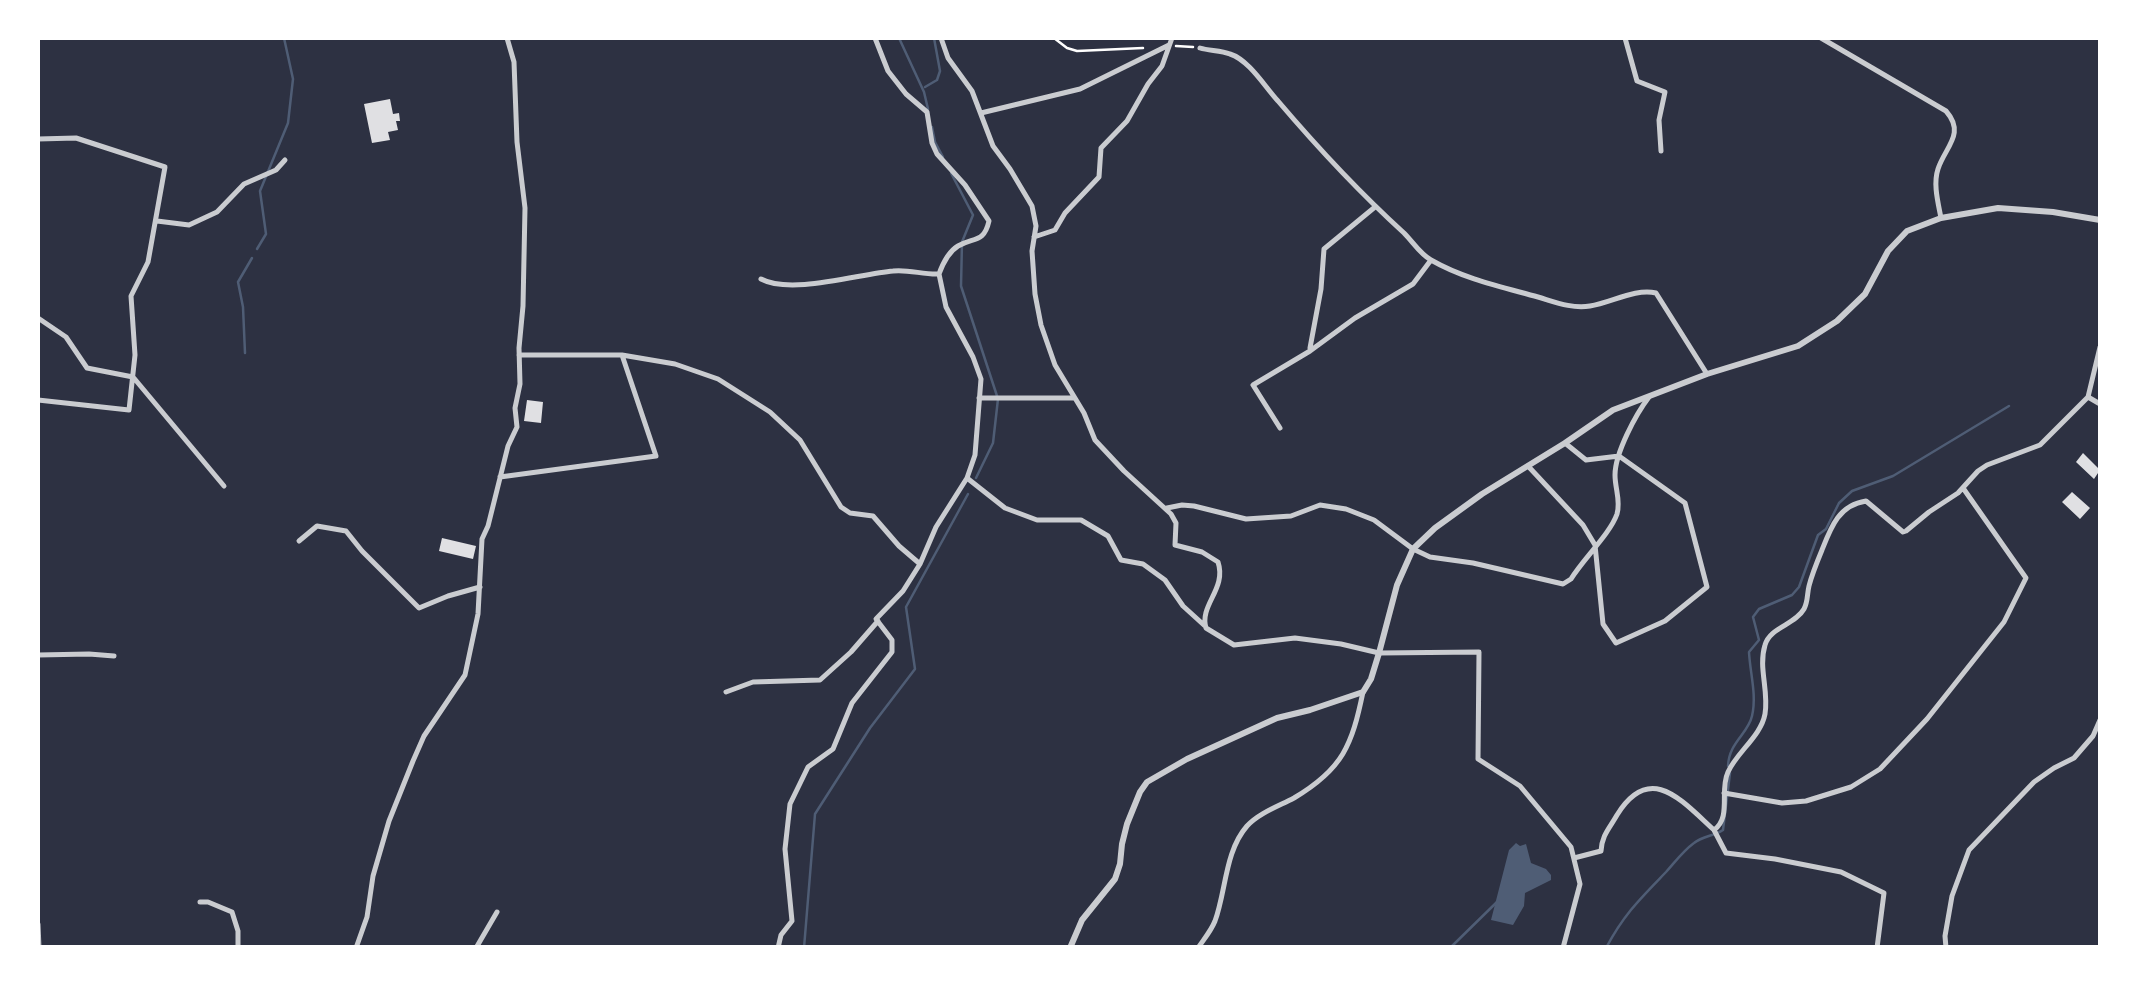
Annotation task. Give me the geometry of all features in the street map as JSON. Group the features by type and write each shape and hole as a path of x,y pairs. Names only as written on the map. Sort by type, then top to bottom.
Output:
{"street":[{"path":"356,948 389,821 412,761 465,675 473,644 482,539 517,427 525,208 517,142 514,62 508,38"},
{"path":"778,948 781,935 792,921 786,849 790,804 808,767 833,750 852,703 892,652 892,640 876,619 903,591 920,564 976,455 981,378 946,307 940,273 954,249 980,238 989,221 965,185 937,154 927,112 906,94 888,70 875,38"},
{"path":"940,38 948,58 972,91 993,146 1032,206 1036,226 1032,256 1041,325 1055,366 1095,440 1167,508 1176,523 1175,545 1202,552 1220,568 1221,578 1204,618 1206,628"},
{"path":"1034,238 1055,230 1098,177 1101,148 1127,121 1162,66 1172,38"},
{"path":"1625,38 1637,80 1666,92 1658,120 1662,151"},
{"path":"1821,38 1946,111 1954,120 1954,133 1937,170 1940,218"},
{"path":"981,113 1080,89 1169,46"},
{"path":"1200,48 1230,54 1247,66 1329,160 1425,257 1500,288 1557,304 1586,307 1637,293 1656,293 1706,374"},
{"path":"38,140 76,138 165,167 148,262 131,296 134,355 128,411 38,400"},
{"path":"157,222 189,224 217,212 244,184 274,171 285,160"},
{"path":"1310,351 1324,249 1375,207"},
{"path":"1198,948 1214,924 1229,863 1248,825 1298,796 1340,762 1371,679 1396,584 1414,550 1434,528 1613,410 1653,392 1798,346 1837,321 1864,294 1888,251 1907,231 1940,218 1998,208 2100,220"},
{"path":"1280,428 1253,385 1413,284 1431,260"},
{"path":"761,279 783,284 853,279 898,270 940,273"},
{"path":"38,318 66,337 87,368 133,377 224,486"},
{"path":"1906,531 1987,465 2040,445 2088,396 2100,346"},
{"path":"519,356 622,355 675,364 718,380 770,412 800,440 842,507 850,513 872,516 920,564"},
{"path":"499,477 656,456 622,355"},
{"path":"1167,508 1194,506 1246,519 1291,516 1320,504 1374,520 1430,557 1563,584 1572,578 1617,513 1615,475 1620,456 1640,409 1653,392"},
{"path":"2088,396 2100,404"},
{"path":"979,398 1074,398"},
{"path":"1527,465 1583,524 1595,545 1604,624 1616,643 1665,620 1707,586 1686,503 1620,456 1586,460 1565,443"},
{"path":"966,478 1005,508 1038,520 1080,520 1108,536 1121,560 1143,564 1164,580 1182,606 1206,628 1234,645 1296,638 1379,653 1480,652 1478,759 1520,786 1572,846 1580,884 1563,948"},
{"path":"1724,794 1782,802 1806,801 1851,787 1880,769 1927,718 2004,622 2026,578 1963,488"},
{"path":"1714,830 1722,822 1726,775 1764,717 1762,670 1767,638 1802,613 1812,576 1836,519 1852,505 1866,502 1903,532 1914,534"},
{"path":"299,542 316,526 346,531 419,608 480,587"},
{"path":"726,692 753,682 820,680 878,622"},
{"path":"38,655 114,656"},
{"path":"1070,948 1082,920 1112,884 1127,824 1148,782 1187,759 1277,718 1363,692"},
{"path":"1946,948 1952,896 1969,850 2034,782 2074,758 2093,736 2100,720"},
{"path":"1574,858 1601,851 1604,834 1622,805 1653,787 1663,790 1706,822 1726,853 1775,858 1841,872 1884,893 1877,948"},
{"path":"200,902 232,912 238,948"},
{"path":"476,948 497,912"},
{"path":"38,924 39,948"}],"path":[{"path":"1054,38 1077,51 1144,48"},
{"path":"1169,46 1200,48"}],"water":[{"path":"1516,843 1526,844 1531,863 1546,869 1551,880 1525,893 1524,906 1513,925 1491,920 1509,850"}],"building":[{"path":"390,99 393,114 399,113 398,130 388,132 390,140 372,143 364,104"},
{"path":"527,400 543,402 541,423 524,421"},
{"path":"2083,453 2100,470 2094,479 2076,462"},
{"path":"2072,492 2090,508 2080,519 2062,502"},
{"path":"442,538 476,546 473,559 439,551"}],"waterway":[{"path":"257,249 266,234 260,191 288,123 293,79 284,38"},
{"path":"899,38 928,109"},
{"path":"925,87 937,80 940,71 934,38"},
{"path":"932,127 943,157"},
{"path":"951,173 973,215 962,242 961,286 998,399 993,443 976,478"},
{"path":"245,353 238,282 252,258"},
{"path":"1728,766 1753,708 1749,652 1759,640 1753,617 1759,609 1792,595 1799,587 1818,535 1826,529 1839,503 1852,491 1893,476 2009,406"},
{"path":"804,948 815,814 870,728 915,669 906,607 968,494"},
{"path":"1606,948 1633,907 1683,853 1697,841 1723,830 1730,773"},
{"path":"1450,948 1498,901"}]}
